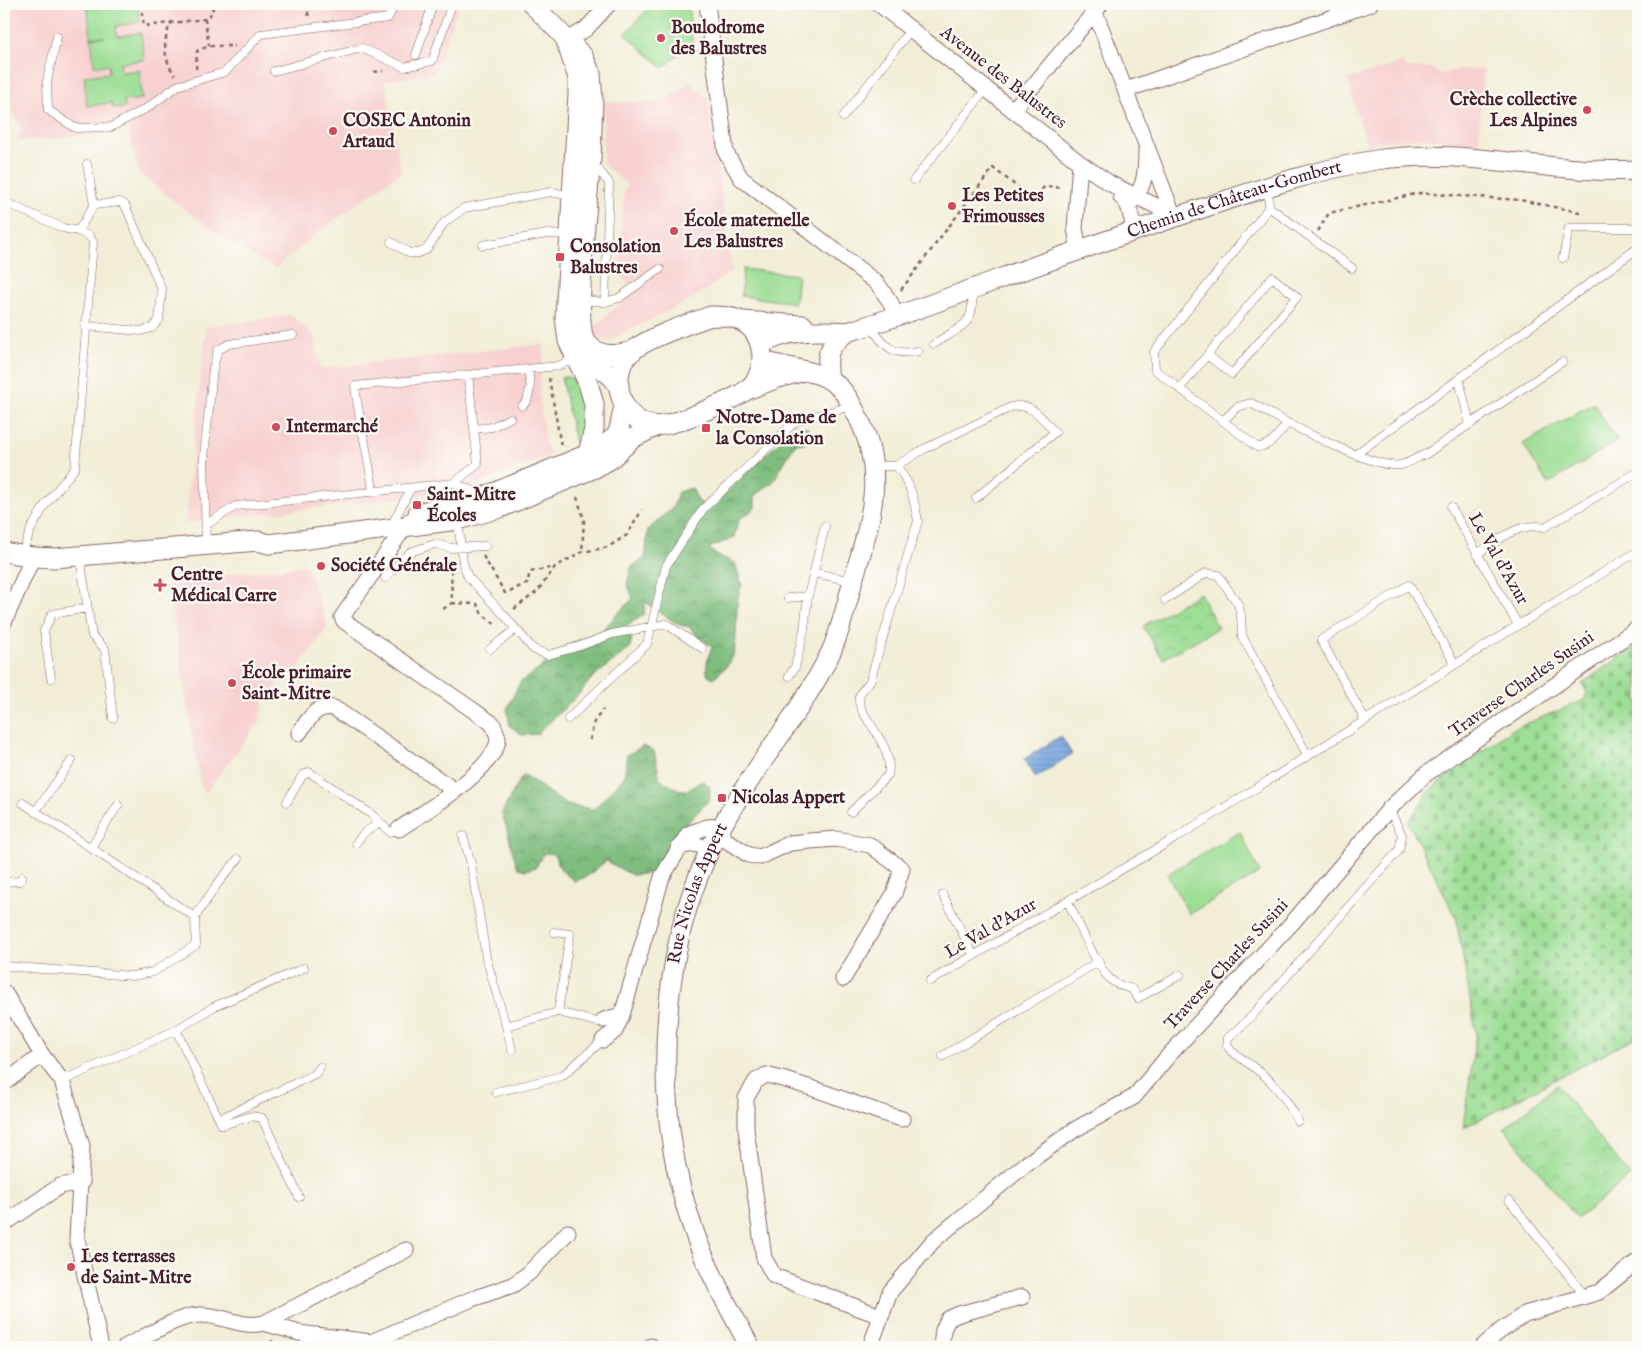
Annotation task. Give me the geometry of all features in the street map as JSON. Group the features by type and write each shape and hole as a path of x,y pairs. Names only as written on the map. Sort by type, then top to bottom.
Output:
{"street":[{"path":"532,4 566,41 583,56 590,74 593,93 583,156 573,196 578,236 581,326 590,346 605,354 620,354 632,351 665,334 711,316 722,316 741,321 750,328 761,353 756,380 747,390"},
{"path":"566,41 586,29 609,4"},
{"path":"707,4 726,152 733,167 741,178 760,194 877,283 892,310"},
{"name":"Avenue des Balustres","path":"879,4 1080,163 1133,201 1174,217"},
{"path":"1126,90 1370,4"},
{"path":"1098,8 1146,149 1154,162 1174,217"},
{"path":"1014,109 1098,8"},
{"path":"1135,231 1133,201 1142,189 1146,167 1146,149"},
{"path":"583,156 578,236 565,318 567,337 588,383 594,404 594,429 588,454"},
{"name":"Chemin de Château-Gombert","path":"761,353 785,334 814,330 847,332 870,326 892,310 971,290 1079,250 1268,186 1377,160 1431,156 1492,160 1603,172 1638,170"},
{"path":"1079,250 1075,228 1080,163"},
{"name":"Chemin de Château-Gombert","path":"741,321 803,324 814,330"},
{"path":"829,380 828,354 835,341 847,332"},
{"path":"632,351 620,371 619,387 624,406 632,418 655,427"},
{"name":"Rue Nicolas Appert","path":"750,1347 716,1282 696,1236 682,1191 670,1128 666,1090 666,1044 671,986 686,912 717,837 831,651 873,508 874,466 869,443 852,406 840,388 829,380 761,353"},
{"path":"576,357 601,368 611,375 619,387"},
{"path":"4,622 13,554 80,556 258,541 269,544 462,511 500,508 595,468 611,459 633,438 655,427 675,422 778,378 806,371"},
{"path":"462,511 486,496 588,454 612,441 618,434 624,406"},
{"path":"399,829 479,771 494,752 498,738 493,724 344,621 342,617 401,521"},
{"name":"Traverse Charles Susini","path":"870,1347 890,1292 933,1241 1026,1164 1074,1130 1134,1097 1169,1055 1293,922 1389,809 1426,774 1638,628"},
{"path":"299,732 316,710 325,706 334,708 454,790"},
{"path":"603,1040 615,1031 622,1016 662,877 688,834 695,830 717,837 749,855 760,857 790,843 810,840 836,839 870,845 902,869 894,894 843,979"},
{"path":"679,847 717,837"},
{"path":"4,992 42,1055 62,1081 82,1146 82,1182 77,1239 101,1347"},
{"path":"604,1020 622,1016"},
{"path":"4,1083 42,1055"},
{"path":"880,1316 774,1276 764,1258 747,1137 746,1098 756,1081 766,1076 790,1080 826,1095 902,1118"},
{"path":"4,1224 60,1186 82,1182"},
{"path":"264,1323 299,1334 371,1342 472,1299 513,1285 529,1273 568,1232"},
{"path":"125,1347 187,1317 201,1315 251,1327 264,1323 406,1250"},
{"path":"1482,1347 1500,1331 1525,1314 1599,1292 1638,1261"},
{"path":"941,1347 943,1330 948,1319 959,1314 1022,1297"}],"lane":[{"path":"57,37 47,81 48,110 75,128 111,127 185,83 225,72 261,34 388,18 395,4"},
{"path":"416,55 433,4"},
{"path":"274,71 362,48 404,67 432,62 452,4"},
{"path":"843,117 911,29"},
{"path":"914,180 987,88"},
{"path":"583,156 609,183 605,302"},
{"path":"78,231 94,206 87,164"},
{"path":"1268,186 1268,207 1154,352 1155,370 1257,447 1263,447 1270,443 1287,424"},
{"path":"391,242 409,253 418,253 426,250 444,222 464,208 551,192 573,196"},
{"path":"4,202 63,228 78,231 89,236 92,242 75,468 45,505 13,554"},
{"path":"85,326 141,331 152,328 159,320 162,290 129,211 120,202 94,206"},
{"path":"1268,207 1352,268"},
{"path":"1563,258 1569,228 1638,228"},
{"path":"483,245 547,234 578,236"},
{"path":"1356,454 1638,248"},
{"path":"581,300 605,302 619,298 660,268"},
{"path":"1180,388 1207,355 1272,277 1297,297 1232,374 1207,355"},
{"path":"934,344 967,323 974,309 971,290"},
{"path":"870,326 889,349 904,354 918,351"},
{"path":"206,546 204,458 213,368 218,350 229,344 293,335"},
{"path":"373,492 370,458 360,423 355,386 558,366 576,357"},
{"path":"1223,421 1237,407 1252,403 1287,424 1356,454 1381,464 1401,464 1426,454 1562,362"},
{"path":"522,406 526,401 530,386 528,369"},
{"path":"207,524 236,506 454,482 478,464 468,375"},
{"path":"1459,379 1470,425"},
{"path":"874,466 896,466 924,449 1011,407 1022,404 1031,407 1055,432 976,498"},
{"path":"568,719 648,644 666,566 703,509 796,421 852,406"},
{"path":"474,429 492,427 510,418"},
{"path":"850,812 888,775 890,767 882,741 859,706 859,694 870,681 918,521 914,498 907,478 896,466"},
{"path":"1476,554 1512,532 1533,524 1545,526 1638,472"},
{"path":"454,482 486,496"},
{"path":"435,516 436,485"},
{"path":"401,521 411,488"},
{"name":"Le Val d'Azur","path":"1451,507 1518,625"},
{"path":"462,511 460,548 468,577 505,616 532,650 548,655 612,634 666,624 702,648"},
{"path":"789,676 795,667 804,630 808,596 825,526"},
{"path":"385,578 410,552 436,544 460,548 485,546"},
{"name":"Le Val d'Azur","path":"930,981 1068,902 1636,554"},
{"path":"80,556 92,636 104,648 113,718"},
{"path":"815,573 853,581"},
{"path":"1164,600 1206,573 1218,576 1238,604 1241,615 1242,636 1308,756"},
{"path":"1365,720 1321,640 1409,584 1455,664"},
{"path":"788,598 808,596"},
{"path":"51,678 44,631 52,614 87,608"},
{"path":"490,649 516,629"},
{"path":"35,812 72,760"},
{"path":"287,802 302,776 310,772 371,814 390,832 399,829"},
{"path":"23,803 195,916"},
{"path":"95,851 94,842 118,806"},
{"path":"1298,1121 1286,1098 1268,1077 1231,1051 1227,1045 1228,1038 1251,1017 1399,850 1402,836 1389,809"},
{"path":"356,843 365,832 380,823"},
{"path":"463,836 471,864 486,957 512,1050"},
{"path":"4,965 133,976 153,972 196,945 195,916 218,882 238,860"},
{"path":"4,882 15,883 20,881 22,877"},
{"path":"943,895 974,956"},
{"path":"1068,902 1098,961 1110,979 1119,986 1132,989 1138,998 1180,975"},
{"path":"554,932 570,934 558,1012"},
{"path":"943,1056 1098,961"},
{"path":"62,1081 176,1030 213,1007 304,968"},
{"path":"506,1026 558,1012 596,1022 604,1020"},
{"path":"176,1030 222,1126 252,1116 262,1118 299,1197"},
{"path":"496,1092 562,1076 603,1040"},
{"path":"218,1119 315,1074 320,1067"},
{"path":"1509,1200 1585,1296"}],"path":[{"path":"141,4 144,26 205,19 213,12 212,4"},
{"path":"306,4 307,10"},
{"path":"205,19 210,46"},
{"path":"172,22 166,33 168,65 185,83"},
{"path":"195,80 197,51 210,46 248,48"},
{"path":"892,310 994,168 1032,199 1045,186 1069,188"},
{"path":"1314,239 1329,213 1420,193 1520,200 1579,212 1578,228"},
{"path":"555,375 549,376 561,448"},
{"path":"577,497 584,520 582,552"},
{"path":"452,603 450,561 483,556 505,593 511,592 520,584 527,584 530,572 555,567 582,552 608,546 627,535 642,510"},
{"path":"505,616 538,591 555,567"},
{"path":"443,610 452,603 477,604 482,614 498,626"},
{"path":"590,740 594,722 603,710"}],"shaded area":[{"path":"4,4 459,4 435,73 385,81 401,172 313,236 275,269 219,235 139,174 128,128 56,139 17,141 21,128 4,98"},
{"path":"1404,62 1406,68 1431,68 1440,74 1456,70 1483,69 1479,144 1419,138 1381,142 1367,146 1347,79"},
{"name":"École maternelle Les Balustres","path":"689,82 707,97 732,271 691,300 608,341 594,334 593,328 633,292 620,274 624,191 628,186 603,163 604,102 665,102"},
{"path":"290,315 314,335 320,369 544,344 539,393 545,441 551,455 469,488 451,492 185,523 206,327"},
{"name":"École primaire Saint-Mitre","path":"307,566 328,627 298,668 289,669 262,706 260,721 205,793 202,789 193,744 168,581"}],"green space":[{"path":"87,4 138,4 140,22 116,26 117,36 141,33 144,60 120,63 121,72 139,70 142,99 124,101 125,108 113,108 112,103 87,106 84,76 109,73 108,65 94,66 91,38 105,37 91,37"},
{"name":"Boulodrome des Balustres","path":"652,4 674,4 689,10 692,42 663,68 625,34"},
{"path":"743,269 798,275 795,303 741,296"},
{"path":"561,377 571,378 578,383 585,402 582,434 579,442 575,443"},
{"path":"1594,403 1617,441 1548,484 1523,444"},
{"path":"797,425 808,428 805,443 795,444 773,482 755,495 755,508 739,520 734,537 709,548 716,555 735,563 742,586 738,600 736,641 731,661 727,666 713,678 707,674 707,661 712,646 696,636 690,627 679,625 645,602 644,615 624,627 628,636 632,638 630,648 592,678 580,693 537,734 522,735 510,726 507,709 520,682 538,670 567,645 601,631 633,598 627,584 631,567 645,558 648,530 673,507 678,492 692,488 698,501 710,508"},
{"path":"1200,593 1218,628 1163,659 1143,626"},
{"path":"1638,645 1638,1036 1463,1128 1476,1033 1456,917 1408,822 1432,788 1511,730 1584,700 1587,693 1582,683"},
{"path":"643,746 654,751 660,779 682,790 690,789 703,781 710,787 710,799 672,839 655,873 632,875 606,861 586,877 574,881 561,870 554,854 544,853 536,867 526,870 518,868 502,813 517,784 524,775 567,805 594,809 624,777 627,755"},
{"path":"1240,832 1260,873 1189,914 1167,874"},
{"path":"1557,1085 1630,1176 1577,1219 1504,1128"}],"water":[{"path":"1061,736 1072,754 1036,778 1024,759"}],"place":[{"name":"Boulodrome des Balustres","path":"661,38"},
{"name":"Crèche collective Les Alpines","path":"1587,110"},
{"name":"COSEC Antonin Artaud","path":"333,131"},
{"name":"Les Petites Frimousses","path":"952,206"},
{"name":"École maternelle Les Balustres","path":"674,231"},
{"name":"Consolation Balustres","path":"560,257"},
{"name":"Intermarché","path":"276,427"},
{"name":"Notre-Dame de la Consolation","path":"706,428"},
{"name":"Saint-Mitre Écoles","path":"417,505"},
{"name":"Société Générale","path":"321,566"},
{"name":"Centre Médical Carre","path":"160,585"},
{"name":"École primaire Saint-Mitre","path":"232,683"},
{"name":"Nicolas Appert","path":"722,798"},
{"name":"Les terrasses de Saint-Mitre","path":"71,1267"}]}
